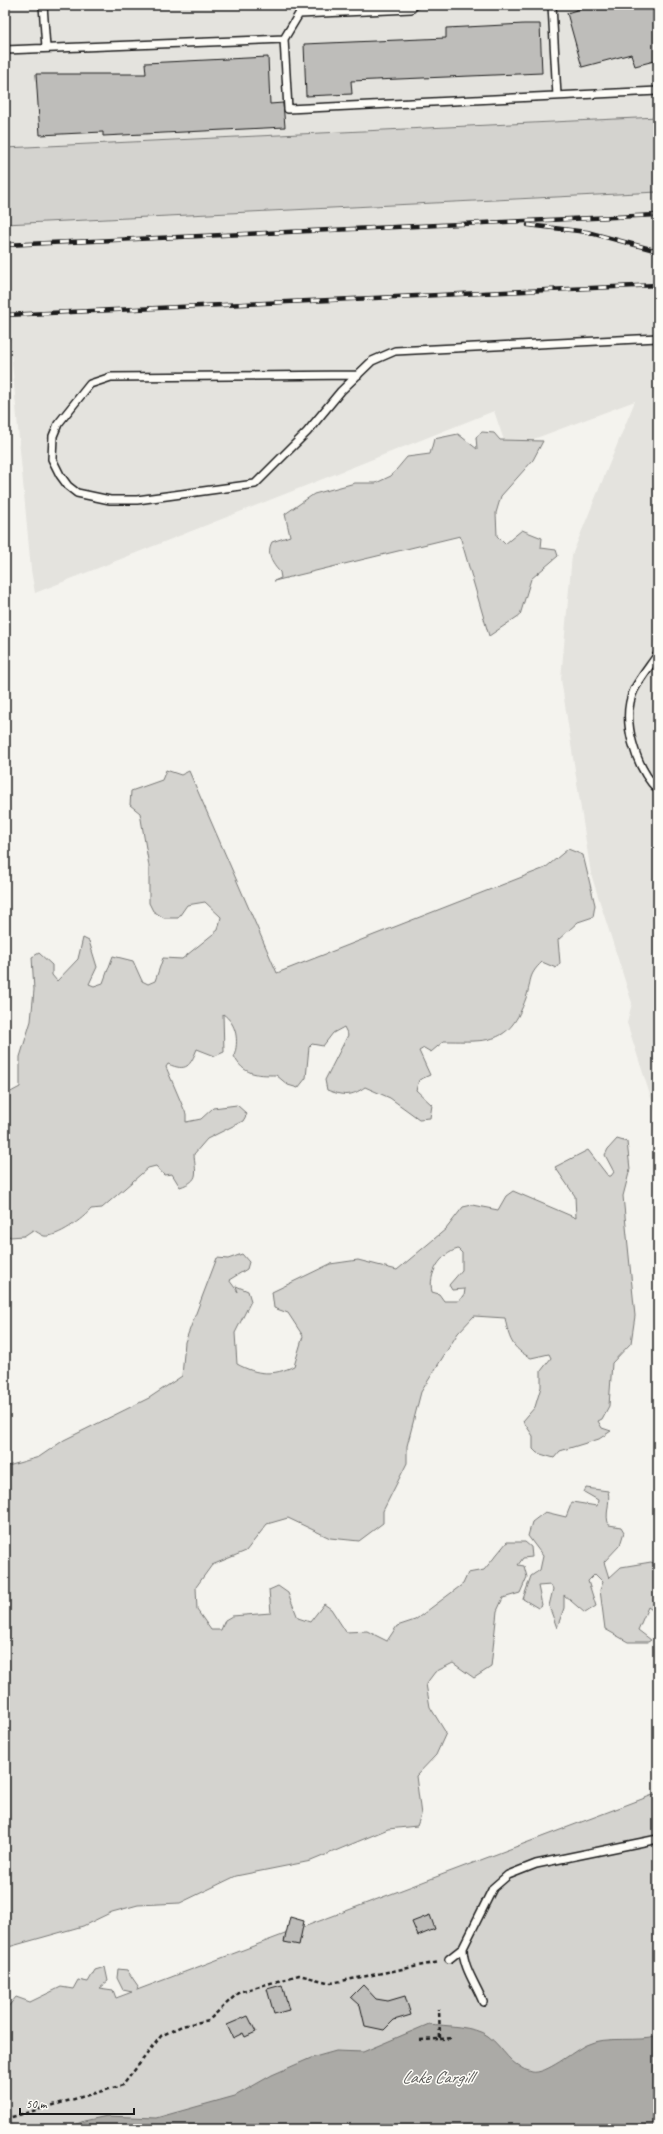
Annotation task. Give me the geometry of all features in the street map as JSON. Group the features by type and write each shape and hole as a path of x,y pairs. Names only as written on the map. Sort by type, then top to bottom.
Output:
{"lane":[{"path":"43,5 46,48"},
{"path":"415,5 411,9 299,14 284,38 288,109 658,91"},
{"path":"552,5 557,96"},
{"path":"5,50 284,38"},
{"path":"358,375 111,377 90,384 58,424 53,436 52,459 60,475 68,486 77,493 110,500 137,500 255,484 307,432 341,391 358,375 372,361 395,351 658,338"},
{"path":"658,654 634,691 628,723 641,766 648,780 658,790"},
{"path":"449,1960 463,1948 493,1888 508,1875 536,1864 658,1839"},
{"path":"463,1948 463,1956 468,1971 483,2002"}],"path":[{"path":"5,2119 123,2084 161,2036 182,2026 209,2020 239,1992 299,1975 331,1983 449,1960"},
{"path":"439,2009 440,2039"},
{"path":"420,2040 454,2038"}],"shaded area":[{"path":"5,5 658,5 658,117 5,148"},
{"path":"658,117 658,192 5,224 5,148"},
{"path":"658,192 658,1120 627,1023 632,1003 591,874 561,679 572,555 635,401 507,449 494,411 35,593 31,570 10,341 5,341 5,224"},
{"path":"482,432 494,433 500,440 543,441 533,460 501,496 496,513 497,536 505,544 522,530 542,538 541,548 556,550 558,556 531,579 520,615 489,636 460,536 274,581 281,578 280,572 271,558 270,546 272,542 290,536 285,514 314,494 355,483 376,483 391,476 407,457 430,454 434,439 458,434 477,449 476,437"},
{"path":"166,770 181,775 189,771 277,973 545,868 568,849 583,855 595,905 593,917 578,922 558,940 560,963 556,968 542,962 537,967 532,975 526,998 519,1014 512,1025 504,1033 495,1038 485,1040 444,1041 431,1052 424,1048 419,1051 430,1075 419,1080 416,1090 432,1105 430,1118 419,1119 390,1098 365,1087 351,1094 342,1094 327,1090 325,1080 348,1035 344,1027 333,1033 323,1046 312,1044 309,1047 306,1078 298,1088 288,1085 276,1075 251,1073 242,1067 234,1056 236,1050 236,1033 228,1018 223,1014 224,1052 215,1056 197,1049 192,1060 187,1066 180,1067 168,1064 166,1067 186,1114 186,1122 201,1119 213,1108 237,1105 247,1114 243,1121 207,1139 194,1154 196,1171 191,1182 180,1187 172,1174 164,1175 156,1166 148,1168 102,1208 91,1209 83,1217 63,1231 49,1236 44,1236 33,1230 24,1236 10,1237 5,1232 5,1095 20,1087 20,1057 31,1021 34,990 32,957 39,953 52,965 52,975 57,981 78,959 83,938 89,941 97,967 89,984 94,986 103,983 113,956 133,961 142,981 148,984 155,981 163,958 182,959 218,930 221,917 205,902 187,905 178,918 164,918 153,911 149,903 149,866 140,813 130,805 131,791 162,780"},
{"path":"617,1139 627,1142 630,1169 623,1196 635,1316 631,1343 612,1363 609,1406 602,1419 598,1421 602,1428 611,1431 599,1439 560,1451 554,1458 537,1453 533,1449 533,1436 523,1421 535,1407 541,1387 541,1371 551,1358 549,1354 531,1358 519,1350 512,1342 505,1318 474,1316 458,1333 421,1392 407,1446 407,1463 383,1511 383,1523 359,1541 330,1538 288,1518 267,1524 246,1551 212,1565 196,1587 197,1610 211,1630 221,1630 225,1620 232,1616 271,1613 269,1590 278,1586 288,1593 298,1618 310,1622 324,1604 331,1609 346,1632 367,1631 387,1641 397,1626 415,1620 463,1584 468,1573 484,1570 507,1542 525,1542 531,1547 532,1557 523,1558 518,1565 524,1566 527,1577 520,1593 503,1598 497,1611 491,1667 474,1678 453,1663 435,1672 426,1684 430,1707 446,1733 436,1755 416,1776 421,1815 417,1826 388,1829 311,1861 236,1876 180,1903 138,1905 112,1912 83,1926 5,1948 5,1463 8,1466 39,1457 64,1440 149,1398 182,1376 185,1342 217,1258 228,1259 242,1254 249,1262 247,1269 229,1280 238,1292 236,1286 248,1291 251,1301 235,1333 237,1364 244,1368 266,1373 287,1369 294,1366 303,1336 288,1313 274,1308 272,1292 330,1264 358,1260 397,1270 446,1229 463,1207 472,1205 498,1210 506,1196 513,1191 576,1218 575,1196 555,1167 588,1150 608,1176 611,1176 614,1172 605,1155","holes":["458,1249 462,1253 462,1270 449,1285 452,1290 465,1289 464,1296 458,1301 444,1301 439,1294 432,1292 431,1285 434,1272 441,1260 446,1255"]},
{"path":"586,1488 608,1491 609,1500 607,1517 609,1525 621,1527 624,1532 620,1545 604,1562 609,1578 621,1567 651,1562 658,1565 658,1614 648,1607 638,1630 651,1640 648,1642 628,1642 605,1629 600,1590 603,1582 595,1574 588,1581 596,1606 585,1613 564,1595 564,1608 557,1628 549,1606 553,1589 551,1585 538,1586 542,1605 538,1608 523,1599 531,1576 540,1570 543,1556 528,1536 532,1522 545,1512 566,1517 572,1502 597,1506 598,1500 584,1492"},
{"path":"658,1793 658,2129 5,2129 5,2005 7,2008 16,1997 30,2002 61,1987 73,1989 78,1980 88,1982 95,1970 105,1967 108,1981 99,1988 113,1990 116,1998 132,1992 123,1990 117,1978 118,1969 127,1970 138,1986 137,1990"}],"water":[{"name":"Lake Cargill","path":"429,2024 476,2030 494,2041 518,2066 524,2070 532,2072 545,2070 586,2045 594,2042 603,2040 642,2039 658,2036 658,2129 65,2129 84,2121 107,2116 156,2118 235,2096 272,2075 311,2058 336,2051 363,2052"}],"building":[{"path":"592,5 658,5 658,60 635,66 631,54 582,67 567,13"},
{"path":"540,24 542,73 351,81 352,94 306,96 304,44 446,38 446,28"},
{"path":"268,57 270,104 283,103 285,127 103,136 103,132 40,135 36,74 146,74 145,63"},
{"path":"430,1915 435,1929 418,1936 412,1922"},
{"path":"290,1917 304,1921 299,1945 284,1942"},
{"path":"282,1985 289,2010 274,2014 267,1989"},
{"path":"363,1985 376,1999 388,2001 405,1996 411,2015 394,2020 384,2030 365,2026 360,2005 351,1997"},
{"path":"248,2016 256,2032 245,2037 243,2033 233,2038 227,2025"}],"railway":[{"path":"5,245 658,215"},
{"path":"528,225 587,232 658,251"},
{"path":"5,315 658,285"}]}
